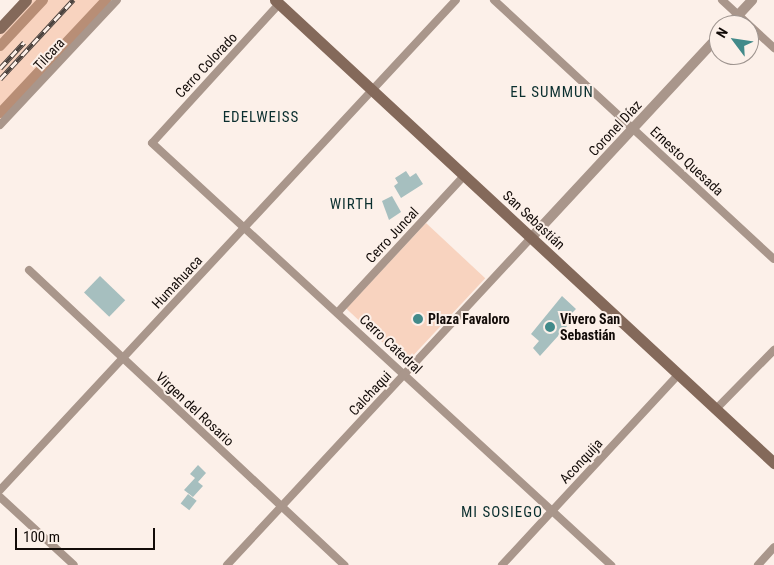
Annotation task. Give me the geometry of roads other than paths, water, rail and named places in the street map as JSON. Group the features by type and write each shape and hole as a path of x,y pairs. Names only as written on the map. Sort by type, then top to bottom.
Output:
{"main road":[{"path":"0,28 26,0"},
{"name":"San Sebastián","path":"277,2 774,463"}],"street":[{"name":"Tilcara","path":"0,125 117,0"},
{"name":"Humahuaca","path":"0,490 456,0"},
{"name":"Ernesto Quesada","path":"494,0 774,259"},
{"path":"722,0 739,15 752,0"},
{"name":"Cerro Colorado","path":"152,143 277,2"},
{"path":"759,34 774,48"},
{"name":"Coronel Díaz","path":"531,238 709,47"},
{"name":"Cerro Catedral","path":"152,143 611,565"},
{"name":"Cerro Juncal","path":"338,312 464,176"},
{"name":"Calchaqui","path":"227,565 531,238"},
{"name":"Virgen del Rosario","path":"29,270 344,565"},
{"path":"716,409 774,350"},
{"name":"Aconquija","path":"502,565 678,374"},
{"path":"0,497 74,565"},
{"path":"758,565 774,547"}],"waterway":[{"path":"0,46 43,0"},
{"path":"0,113 106,0"}],"railway":[{"path":"0,79 73,0"},
{"path":"0,68 24,42"}],"place":[{"name":"Plaza Favaloro","path":"418,319"},
{"name":"Vivero San Sebastián","path":"550,327"}],"district":[{"name":"EL SUMMUN","path":"552,93"},
{"name":"EDELWEISS","path":"261,118"},
{"name":"WIRTH","path":"352,205"},
{"name":"MI SOSIEGO","path":"502,513"}]}
